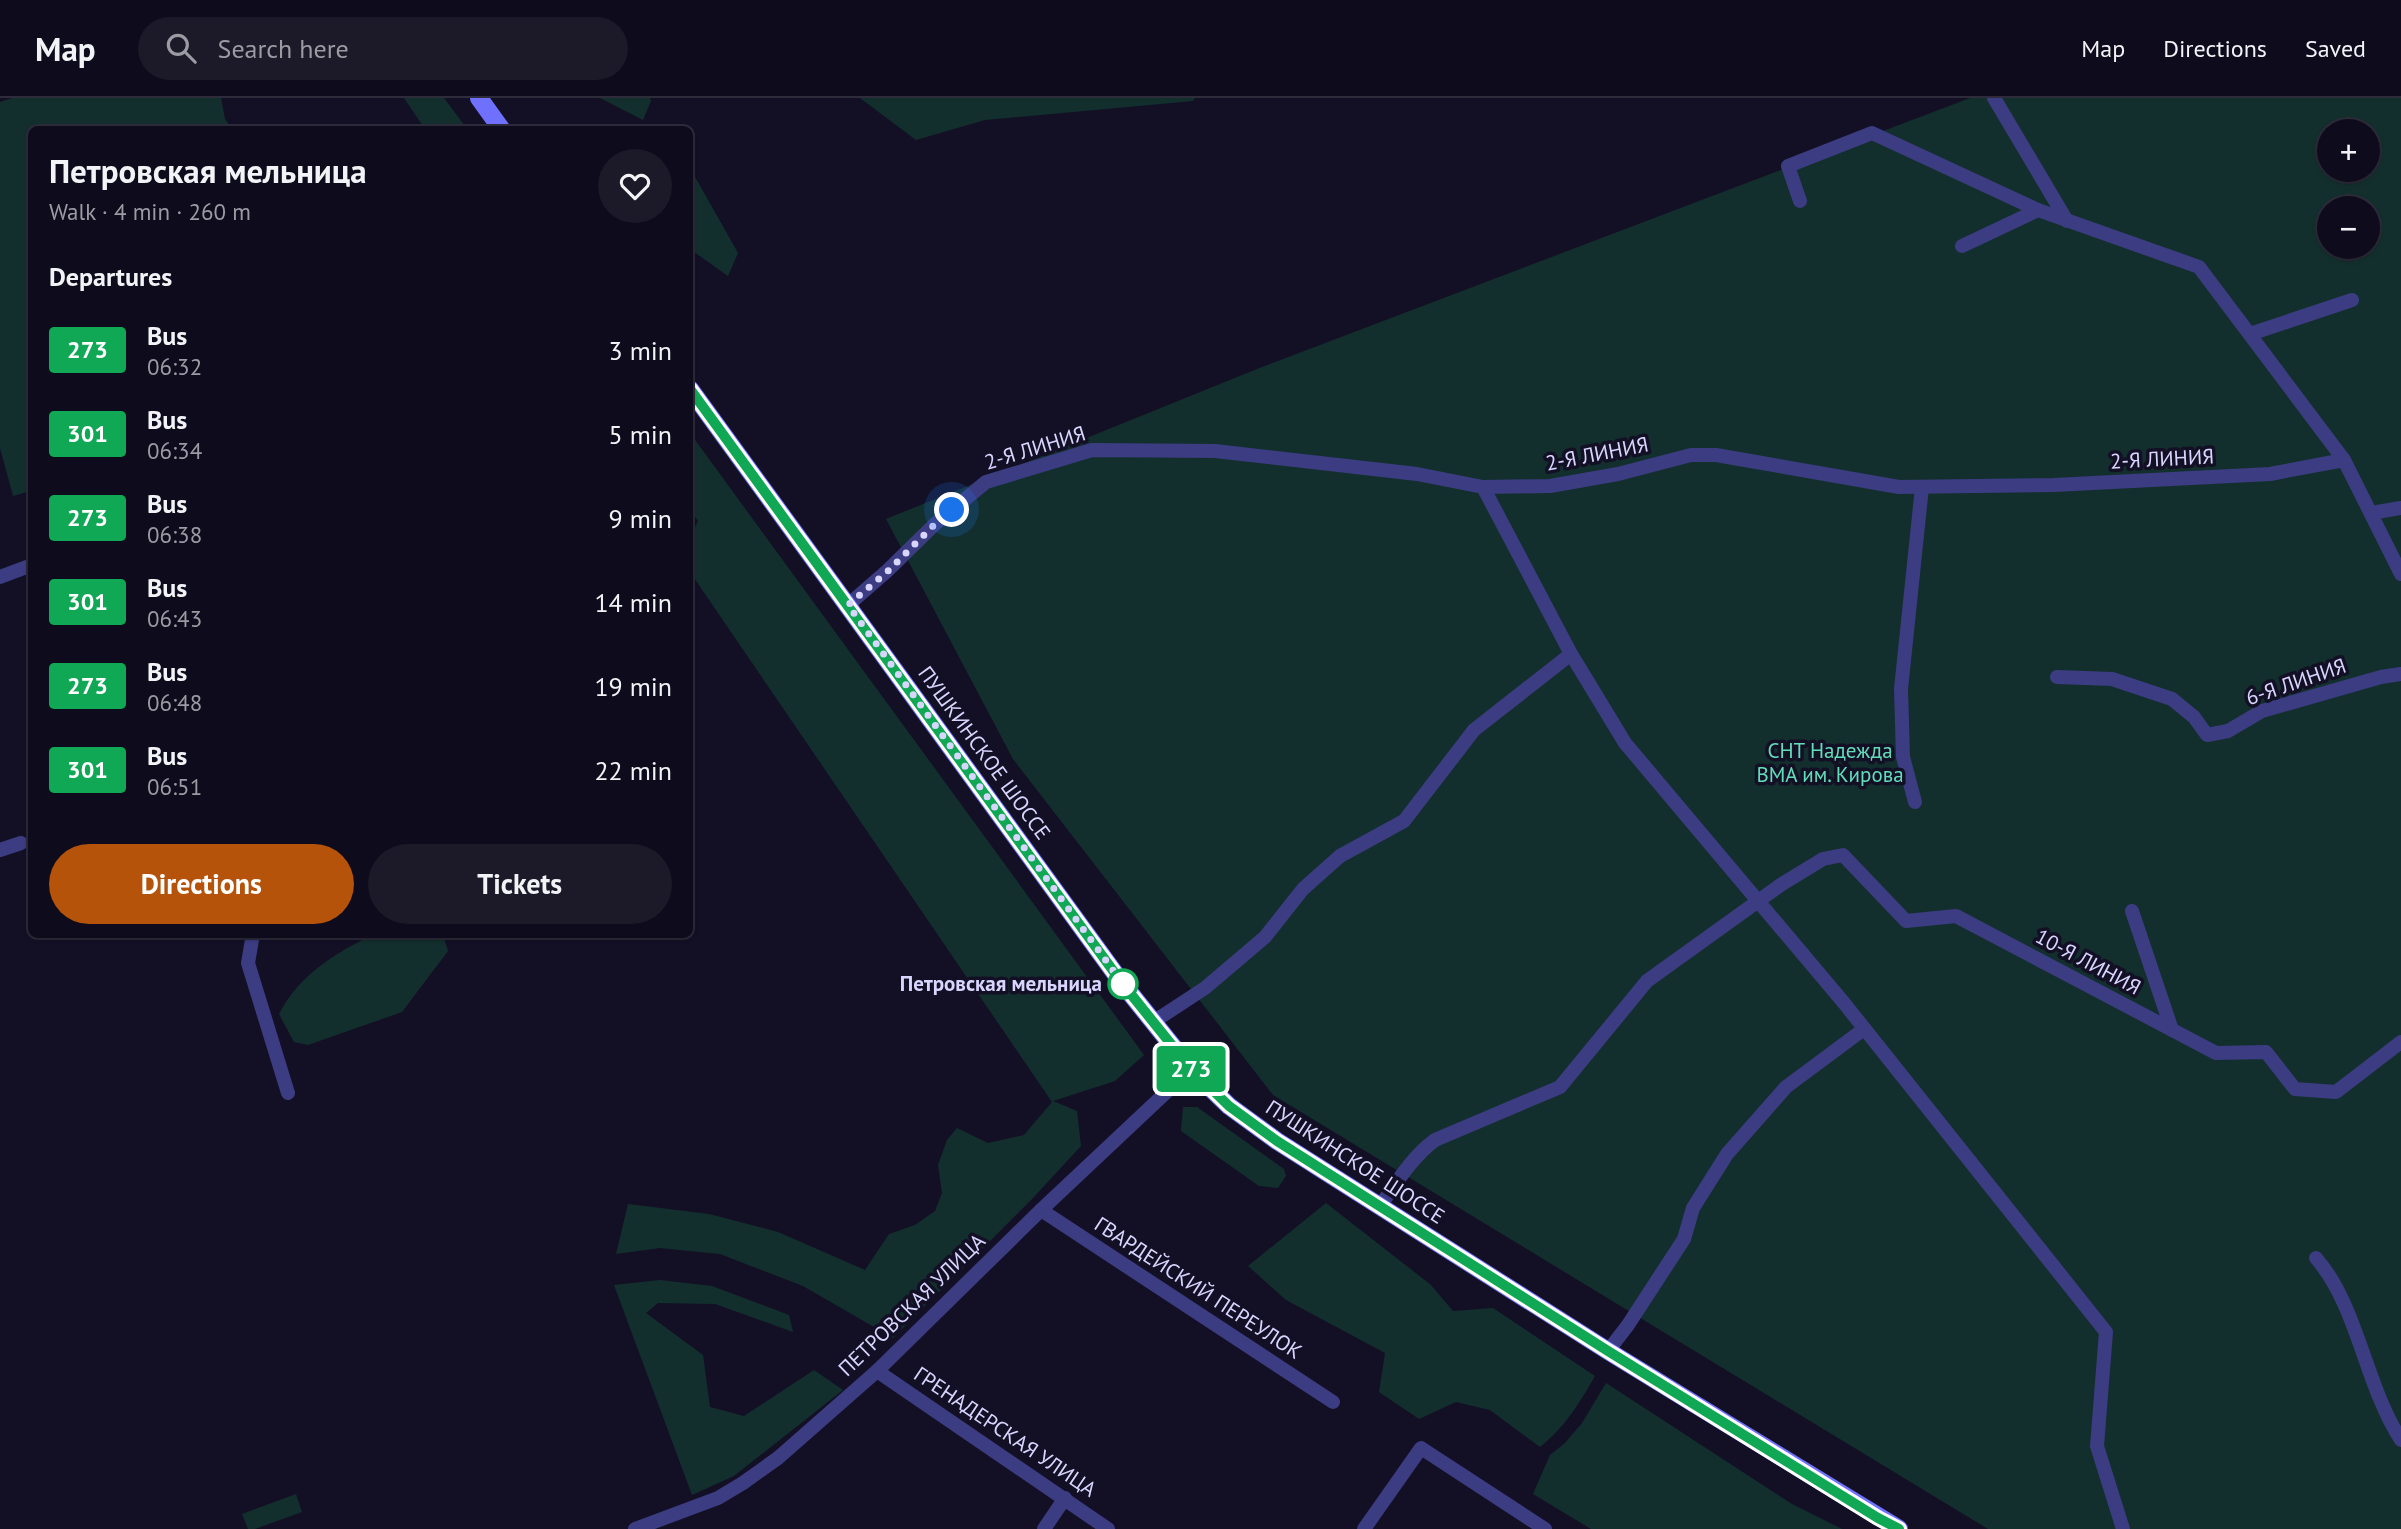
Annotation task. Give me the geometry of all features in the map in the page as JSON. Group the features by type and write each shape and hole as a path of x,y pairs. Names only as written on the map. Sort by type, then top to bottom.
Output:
{"main road":[{"path":"479,98 499,126"},
{"name":"ПУШКИНСКОЕ ШОССЕ","path":"693,393 1153,1022 1191,1069 1229,1106 1277,1141 1608,1351 1899,1529"}],"street":[{"path":"1994,98 2067,220"},
{"path":"1800,201 1788,166 1872,133 2038,210 2199,267 2344,460 2401,574"},
{"path":"1962,246 2038,210"},
{"path":"2249,334 2352,300"},
{"name":"2-Я ЛИНИЯ","path":"848,605 887,572 935,524 986,482 1092,450 1215,451 1417,474 1483,487 1550,486 1618,474 1691,455 1717,455 1899,488 2054,485 2270,474 2344,460"},
{"path":"1483,487 1571,654 1625,743 1864,1029 2106,1332 2097,1446 2123,1529"},
{"path":"1915,802 1903,757 1901,689 1922,487"},
{"path":"2371,513 2401,508"},
{"path":"0,577 28,566"},
{"path":"1153,1022 1205,988 1265,937 1303,889 1340,856 1404,821 1474,730 1571,654"},
{"name":"6-Я ЛИНИЯ","path":"2057,677 2112,679 2172,699 2193,717 2207,735 2228,731 2262,711 2381,677 2401,674"},
{"path":"0,850 21,843"},
{"name":"10-Я ЛИНИЯ","path":"1759,901 1823,859 1843,855 1906,921 1956,916 2216,1053 2266,1052 2295,1089 2336,1092 2401,1042"},
{"path":"1380,1206 1406,1169 1425,1147 1435,1140 1560,1087 1647,981 1759,901"},
{"path":"2132,911 2172,1030"},
{"path":"252,938 248,962 288,1093"},
{"path":"1608,1351 1684,1239 1693,1208 1727,1154 1786,1087 1864,1029"},
{"name":"ПЕТРОВСКАЯ УЛИЦА","path":"635,1529 697,1507 743,1483 778,1458 877,1371 1041,1210 1191,1069"},
{"name":"ГВАРДЕЙСКИЙ ПЕРЕУЛОК","path":"1041,1210 1333,1402"},
{"path":"2316,1258 2327,1271 2343,1304 2389,1422 2401,1440"},
{"name":"ГРЕНАДЕРСКАЯ УЛИЦА","path":"877,1371 1108,1529"},
{"path":"1364,1529 1421,1448 1545,1529"},
{"path":"1044,1529 1065,1499"}],"green space":[{"path":"12,98 221,98 225,119 230,126 28,126 28,492 13,496 0,448 0,102"},
{"path":"404,98 444,98 465,126 423,126"},
{"path":"600,98 650,98 651,101 643,120"},
{"path":"860,98 1195,98 1193,101 985,120 916,140"},
{"name":"СНТ Надежда ВМА им. Кирова","path":"1970,98 2401,98 2401,1529 1988,1529 1273,1095 1013,759 886,519 1262,367"},
{"path":"693,173 738,253 728,276 693,251"},
{"path":"693,437 1144,1055 1115,1081 1053,1101 1077,1111 1081,1146 893,1338 803,1286 720,1254 660,1248 616,1254 628,1204 709,1214 778,1232 865,1270 889,1234 915,1225 935,1211 942,1193 938,1165 947,1140 957,1128 988,1143 1024,1135 1052,1102 693,576 693,532 698,521 693,514"},
{"path":"367,938 444,938 448,951 402,1012 308,1045 294,1042 279,1014 287,1000 308,976 346,949"},
{"path":"1183,1107 1197,1107 1284,1169 1286,1176 1278,1188 1259,1186 1181,1131"},
{"path":"1326,1203 1431,1285 1453,1311 1493,1308 1595,1376 1571,1414 1549,1439 1540,1447 1490,1410 1456,1402 1419,1419 1379,1392 1385,1353 1286,1300 1248,1266"},
{"path":"660,1280 712,1286 789,1315 793,1332 715,1304 658,1303 646,1313 703,1355 710,1407 744,1416 814,1370 843,1390 734,1476 692,1495 614,1285"},
{"path":"1606,1383 1792,1504 1842,1529 1591,1529 1533,1494 1550,1455 1565,1443 1582,1423"},
{"path":"296,1494 302,1512 255,1529 248,1529 242,1514"}],"bus line":[{"name":"273","path":"693,393 1122,983 1191,1069 1229,1106 1277,1141 1584,1336 1899,1529"}],"place":[{"name":"Петровская мельница","path":"1123,984"}],"route":[{"path":"952,510 848,605 1123,984"}]}
